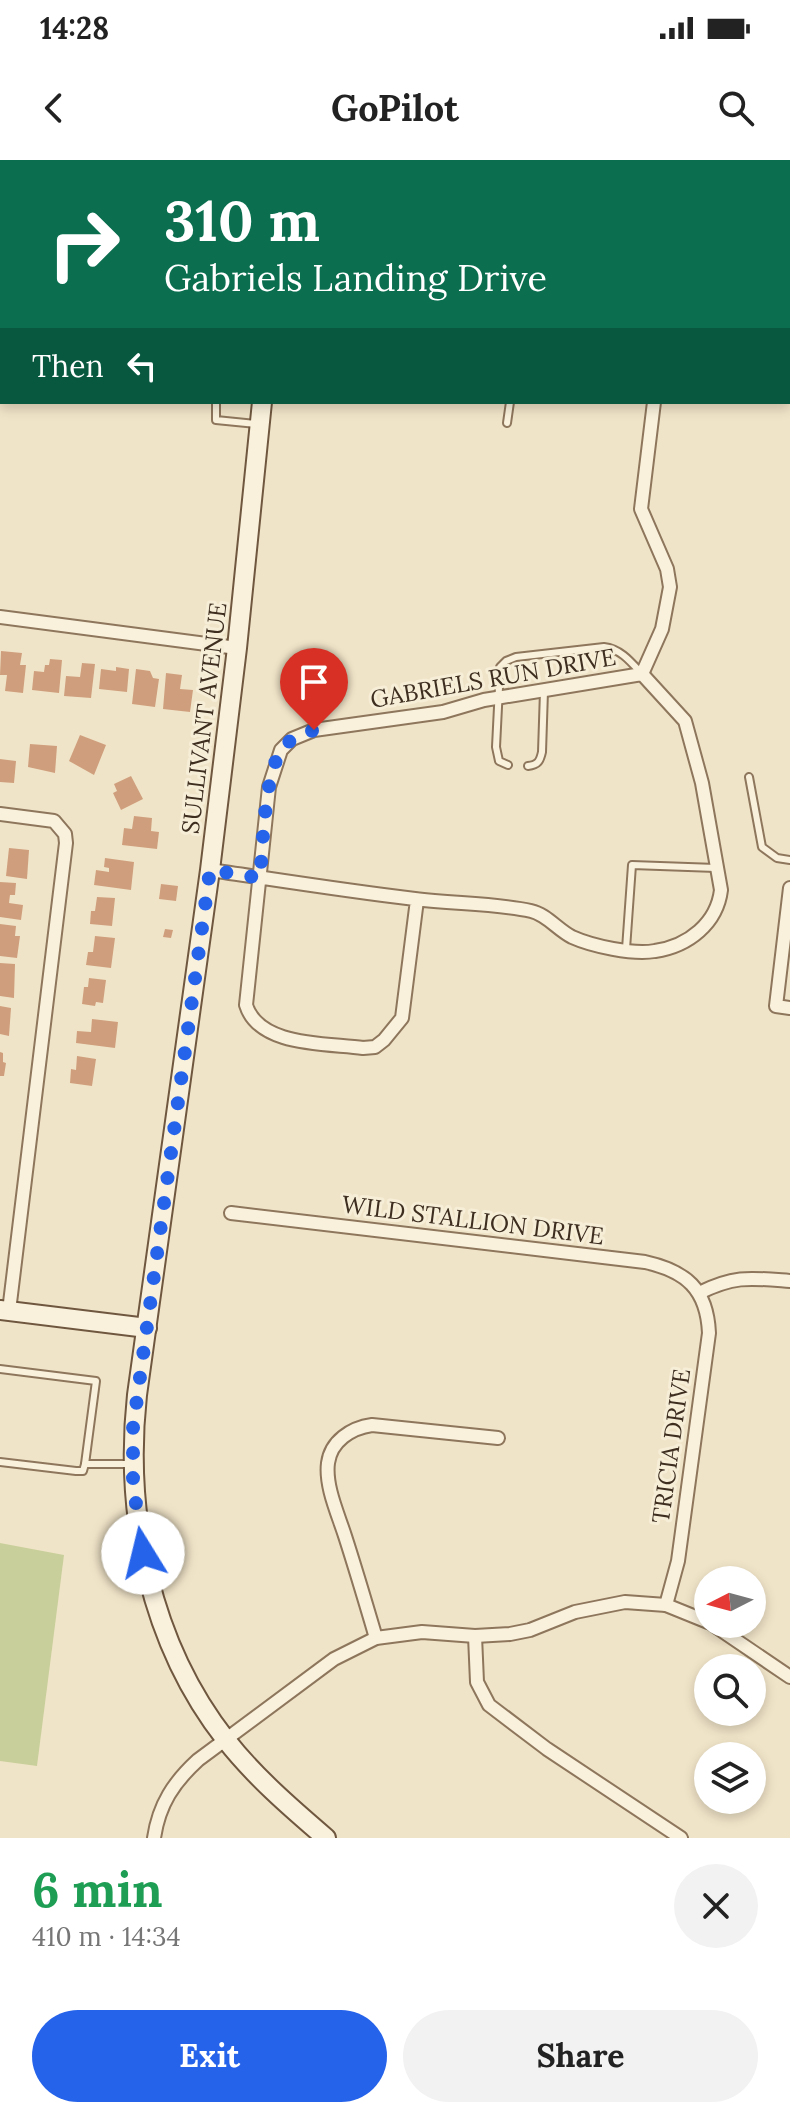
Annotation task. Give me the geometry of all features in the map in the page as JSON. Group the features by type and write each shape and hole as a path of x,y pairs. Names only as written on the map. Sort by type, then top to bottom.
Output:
{"street":[{"name":"SULLIVANT AVENUE","path":"262,404 210,870 133,1428 132,1465 146,1572 161,1620 182,1669 226,1740 294,1811 326,1838"},
{"path":"642,674 662,629 670,587 667,569 641,509 654,404"},
{"path":"0,617 237,648"},
{"name":"GABRIELS RUN DRIVE","path":"260,878 269,787 281,750 292,739 314,730 443,712 499,697 642,674 685,721 702,783 717,868"},
{"path":"0,814 46,819 60,826 66,843 4,1311 147,1328"},
{"path":"210,870 417,900 534,911 571,936 604,947 654,952 677,944 711,922 720,904 717,868"},
{"path":"260,878 246,1005 256,1024 270,1034 291,1039 363,1048 375,1047 394,1031 402,1018 417,900"},
{"path":"790,888 776,1006 790,1008"},
{"name":"WILD STALLION DRIVE","path":"231,1213 645,1262 681,1275 699,1293"},
{"path":"699,1293 723,1281 743,1278 790,1281"},
{"name":"TRICIA DRIVE","path":"666,1605 678,1561 709,1333 708,1318 699,1293"},
{"path":"376,1638 331,1491 327,1466 331,1453 347,1433 372,1425 498,1438"},
{"path":"154,1838 164,1802 178,1779 334,1659 376,1638 422,1632 501,1635 530,1630 605,1604 636,1602 666,1605 694,1616"},
{"path":"475,1636 477,1682 489,1705 547,1749 681,1838"},
{"path":"732,1638 790,1677"}],"lane":[{"path":"216,404 216,420 260,424"},
{"path":"507,423 510,404"},
{"path":"508,765 499,761 496,755 500,667 516,657 604,647 623,654 642,674"},
{"path":"528,766 535,765 542,752 544,691"},
{"path":"749,777 762,847 777,858 790,860"},
{"path":"626,949 632,865 717,868"},
{"path":"0,1369 96,1381 83,1471 0,1462"},
{"path":"85,1464 132,1465"}],"green space":[{"path":"0,1543 64,1555 37,1766 0,1761"}],"building":[{"path":"1,651 22,653 20,665 26,665 23,693 5,691 7,675 0,675"},
{"path":"50,659 62,660 59,693 32,690 34,671 44,672"},
{"path":"82,663 95,664 91,698 64,696 66,676 80,677"},
{"path":"116,667 129,669 127,692 99,689 101,669 116,671"},
{"path":"136,669 150,671 153,678 159,679 155,707 132,704"},
{"path":"166,673 182,675 180,689 193,690 190,712 163,709"},
{"path":"80,735 106,745 94,775 69,761"},
{"path":"30,744 57,746 55,773 28,767"},
{"path":"0,759 16,761 14,783 0,782"},
{"path":"131,776 143,799 121,810 113,793 117,791 114,784"},
{"path":"134,816 152,818 151,831 159,832 157,849 122,845 124,828 132,829"},
{"path":"9,848 29,850 27,879 6,876"},
{"path":"105,858 134,862 131,890 94,885 96,870 109,872 109,868 104,867"},
{"path":"0,882 16,883 15,895 10,895 9,903 23,905 21,920 0,917"},
{"path":"161,884 178,886 176,901 159,899"},
{"path":"97,897 115,898 112,926 90,924"},
{"path":"0,924 16,926 15,936 20,936 17,958 0,956"},
{"path":"165,929 173,930 171,938 163,937"},
{"path":"95,936 115,938 111,968 86,965 88,952 93,952"},
{"path":"0,963 15,964 14,998 0,996"},
{"path":"89,978 106,980 103,1003 96,1002 95,1006 82,1004 84,987 88,987"},
{"path":"0,1006 11,1008 9,1036 0,1034"},
{"path":"92,1019 118,1022 115,1048 76,1043 77,1031 91,1032"},
{"path":"0,1052 6,1063 4,1076 0,1076"},
{"path":"77,1056 96,1059 92,1086 70,1083 71,1069 76,1070"}],"route":[{"path":"143,1553 133,1483 133,1428 210,870 260,878 269,787 281,750 292,739 314,730"}]}
